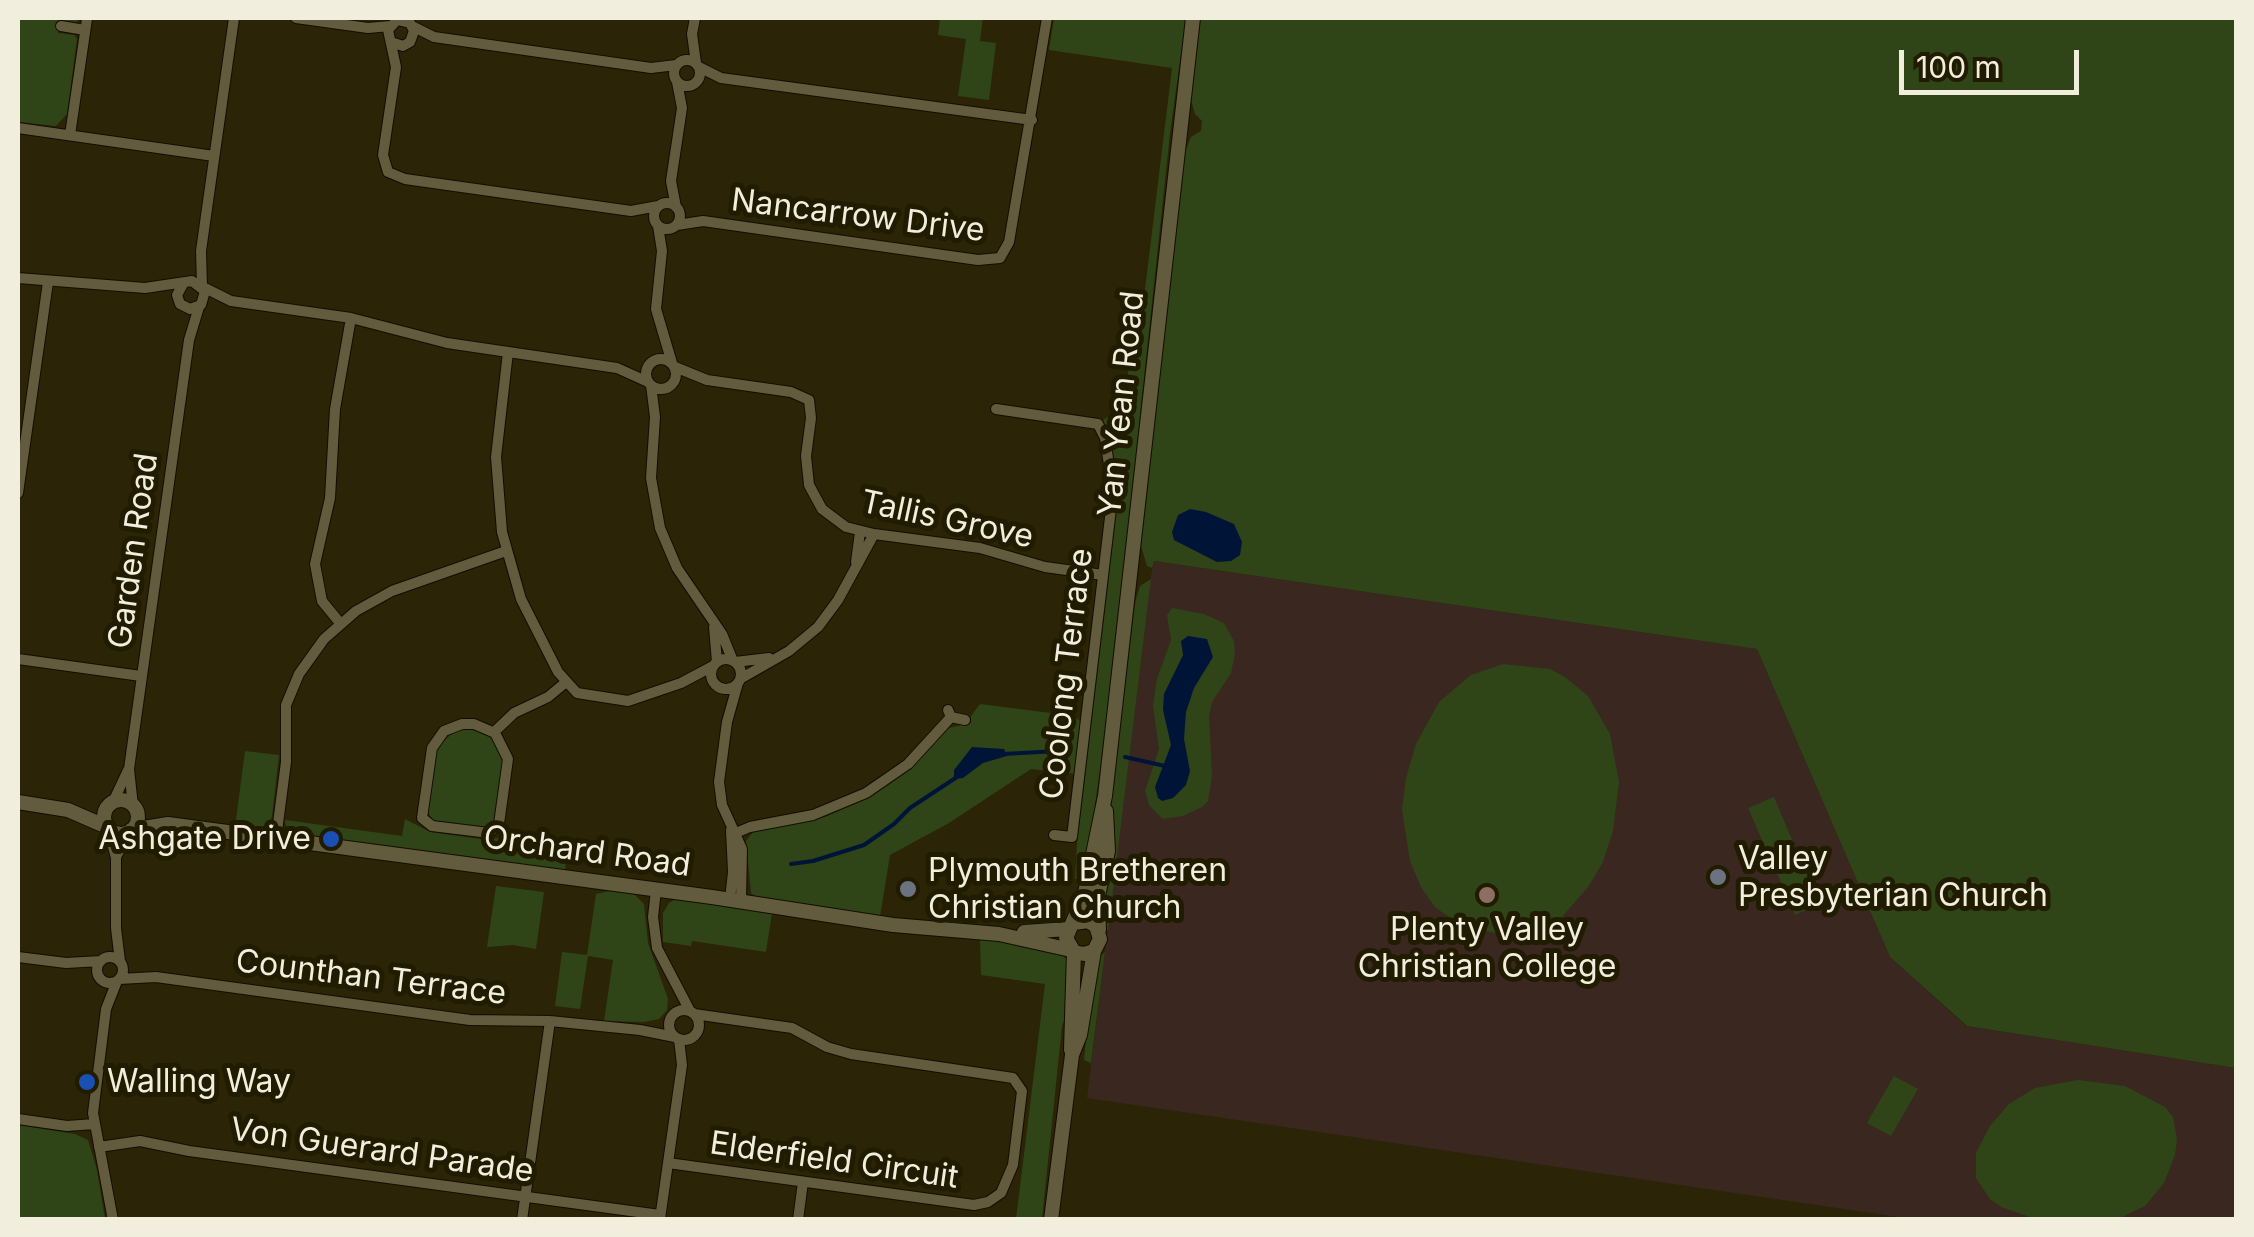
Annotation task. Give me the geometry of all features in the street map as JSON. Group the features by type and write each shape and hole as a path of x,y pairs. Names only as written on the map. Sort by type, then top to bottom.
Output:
{"main road":[{"name":"Yan Yean Road","path":"1071,926 1086,894 1105,796 1193,18"},
{"name":"Yan Yean Road","path":"1099,930 1098,896 1108,851 1105,796"},
{"path":"18,802 68,810 118,834 130,831 138,818 134,807 121,800 68,810"},
{"path":"108,828 104,813 112,803"},
{"name":"Orchard Road","path":"134,807 168,824"},
{"name":"Orchard Road","path":"130,831 168,824 736,900 893,926 999,934 1073,951"},
{"path":"1052,1220 1076,988 1073,951 1066,938 1071,926 1088,920 1099,930 1100,939 1094,950 1080,1035 1072,1055"},
{"name":"Orchard Road","path":"999,934 1071,926"},
{"path":"1073,951 1084,954 1094,950"}],"street":[{"path":"200,306 205,299 201,250 234,18"},
{"path":"296,18 392,29 410,22"},
{"path":"655,417 676,377 660,330 656,297 662,251 654,216 672,181 682,108 695,83 694,18"},
{"name":"Nancarrow Drive","path":"675,226 703,221 978,260 1000,258 1009,242 1047,18"},
{"path":"410,22 434,37"},
{"path":"396,67 414,35 410,22"},
{"path":"61,26 86,25 70,135"},
{"path":"392,29 399,46 434,37 650,68 685,86 721,78 1032,120"},
{"path":"392,29 396,67 384,155 388,172 395,177 631,211 668,203 678,208"},
{"path":"682,108 676,80 692,34"},
{"path":"650,68 679,63 697,65 721,78"},
{"path":"18,128 214,156"},
{"path":"662,251 675,226 678,208 672,181"},
{"name":"Nancarrow Drive","path":"678,208 703,221"},
{"path":"631,211 667,229 675,226"},
{"path":"181,305 177,295 201,250"},
{"path":"18,278 146,288 196,282 231,301"},
{"path":"18,493 24,409 48,282"},
{"path":"146,288 190,309 231,301 351,318 423,338 617,368 664,359 674,365"},
{"name":"Garden Road","path":"181,305 188,340"},
{"name":"Garden Road","path":"134,807 128,769 188,340 200,306"},
{"path":"340,623 322,602 316,564 330,498 335,409 351,318"},
{"path":"660,330 646,373 655,417 651,478 660,528 676,568 722,634 740,670 726,722 719,782 732,831 736,900"},
{"path":"508,352 496,458 499,513 506,551 530,620 566,682 584,695 628,701 681,682 715,664 775,657"},
{"name":"Tallis Grove","path":"674,365 707,380"},
{"path":"617,368 662,389 672,385"},
{"name":"Tallis Grove","path":"672,385 707,380 792,392 808,400 812,418 806,471 814,498 833,519 860,532 980,548 1045,566 1104,575"},
{"name":"Coolong Terrace","path":"996,409 1090,422 1101,428 1113,492 1072,837 1054,835"},
{"path":"854,568 860,532"},
{"path":"681,682 730,689 803,640 838,600 874,534"},
{"path":"276,839 286,762 286,705 310,657 340,623 392,591 506,551"},
{"path":"712,622 715,664 711,676 726,722"},
{"path":"18,659 141,676"},
{"path":"494,732 514,713 548,697 566,682"},
{"path":"732,831 813,815 866,793 908,764 950,714 965,720"},
{"path":"462,724 494,732 506,749 508,768 497,828 484,834 427,824 423,800 429,757 437,738 462,724"},
{"name":"Garden Road","path":"112,803 128,769"},
{"path":"108,828 116,858 116,928 123,972 106,1010 94,1124 113,1220"},
{"path":"116,858 130,831"},
{"path":"656,890 655,938 673,982 692,1013 696,1032 682,1065 660,1217"},
{"path":"106,1010 97,970 116,928"},
{"path":"18,957 66,963 111,956 121,962"},
{"name":"Counthan Terrace","path":"121,962 156,977"},
{"path":"66,963 110,982 118,980"},
{"name":"Counthan Terrace","path":"118,980 156,977 470,1020 550,1021 640,1030 677,1038"},
{"path":"673,982 669,1029 677,1038 682,1065"},
{"path":"671,1018 680,1011 692,1013"},
{"name":"Elderfield Circuit","path":"668,1163 964,1205 988,1202 1006,1187 1012,1174 1021,1087 1016,1080 851,1054 792,1028 692,1013"},
{"name":"Counthan Terrace","path":"640,1030 671,1018"},
{"name":"Elderfield Circuit","path":"696,1032 735,1020"},
{"path":"522,1220 550,1021"},
{"path":"677,1038 696,1032"},
{"path":"18,1119 67,1126 94,1124"},
{"name":"Von Guerard Parade","path":"99,1147 140,1141 660,1217"},
{"path":"798,1220 804,1182"}],"shaded area":[{"name":"Plenty Valley Christian College","path":"1153,561 1757,649 1890,957 1966,1026 2236,1068 2236,1219 1912,1219 1087,1098"}],"green space":[{"path":"18,18 80,18 76,22 59,20 58,33 77,39 67,114 56,126 18,122"},
{"path":"940,18 983,18 980,41 996,43 989,100 958,96 966,39 938,35"},
{"path":"1054,18 1186,18 1170,133 1109,709 1084,880 1075,879 1077,844 1118,498 1109,434 1103,420 1124,407 1130,355 1137,355 1172,68 1049,50"},
{"path":"1200,18 2236,18 2236,1068 1967,1026 1890,957 1757,649 1154,561 1152,568 1147,566 1141,546 1185,152 1191,137 1201,131 1202,121 1191,100"},
{"path":"1151,579 1108,931 1102,923 1112,793 1135,603 1140,586"},
{"path":"1172,608 1204,614 1224,623 1234,641 1235,654 1231,673 1212,702 1209,716 1212,776 1208,801 1183,816 1163,819 1149,805 1145,791 1159,749 1153,706 1157,679 1171,640 1167,615"},
{"path":"1503,664 1550,669 1588,696 1610,734 1619,782 1613,831 1603,862 1588,887 1562,917 1514,936 1463,927 1435,907 1410,861 1402,810 1416,744 1439,702 1471,675"},
{"path":"980,704 1074,716 1081,722 1076,774 1031,769 949,823 890,855 880,917 758,898 751,893 746,841 753,832 825,817 868,798 907,771 949,728 971,723"},
{"path":"467,729 492,738 503,760 495,820 479,829 434,821 427,811 440,744 454,732"},
{"path":"245,751 279,755 272,816 259,829 235,827"},
{"path":"1774,797 1795,847 1770,858 1748,808"},
{"path":"405,819 430,832 488,840 513,835 511,851 566,859 565,872 297,835 289,832 285,823 402,836"},
{"path":"1799,855 1820,904 1795,915 1774,866"},
{"path":"496,886 544,892 536,949 513,945 487,947"},
{"path":"596,894 634,894 644,904 648,943 668,999 667,1010 659,1019 604,1021 613,960 588,956 580,1009 555,1006 562,952 587,955"},
{"path":"676,899 772,913 766,952 692,941 691,946 663,942 663,913"},
{"path":"980,938 1059,951 1068,961 1069,1008 1062,1026 1042,1219 1016,1219 1045,984 981,975"},
{"path":"1105,952 1091,1063 1084,1060 1089,1011 1099,957"},
{"path":"1894,1076 1918,1089 1891,1136 1867,1123"},
{"path":"2078,1080 2125,1086 2165,1107 2173,1117 2177,1139 2164,1183 2145,1206 2118,1219 2036,1219 2001,1207 1990,1199 1976,1178 1976,1153 1990,1126 2009,1104 2035,1088"},
{"path":"18,1125 75,1134 88,1140 105,1219 18,1219"}],"water":[{"path":"1190,509 1234,524 1242,542 1240,555 1231,561 1217,562 1174,540 1172,532 1178,515"},
{"path":"1188,636 1207,639 1213,657 1194,688 1186,712 1184,739 1190,771 1186,785 1173,798 1162,801 1155,787 1171,745 1163,710 1164,694 1183,655 1181,641"},
{"path":"972,747 1004,749 1007,756 983,763 963,778 954,779 954,770"}],"waterway":[{"path":"1003,754 1058,751"},
{"path":"1125,757 1165,766"},
{"path":"791,864 864,845 957,777"}],"place":[{"name":"Ashgate Drive","path":"331,839"},
{"name":"Valley Presbyterian Church","path":"1718,877"},
{"name":"Plymouth Bretheren Christian Church","path":"908,889"},
{"name":"Plenty Valley Christian College","path":"1487,895"},
{"name":"Walling Way","path":"87,1082"}]}
